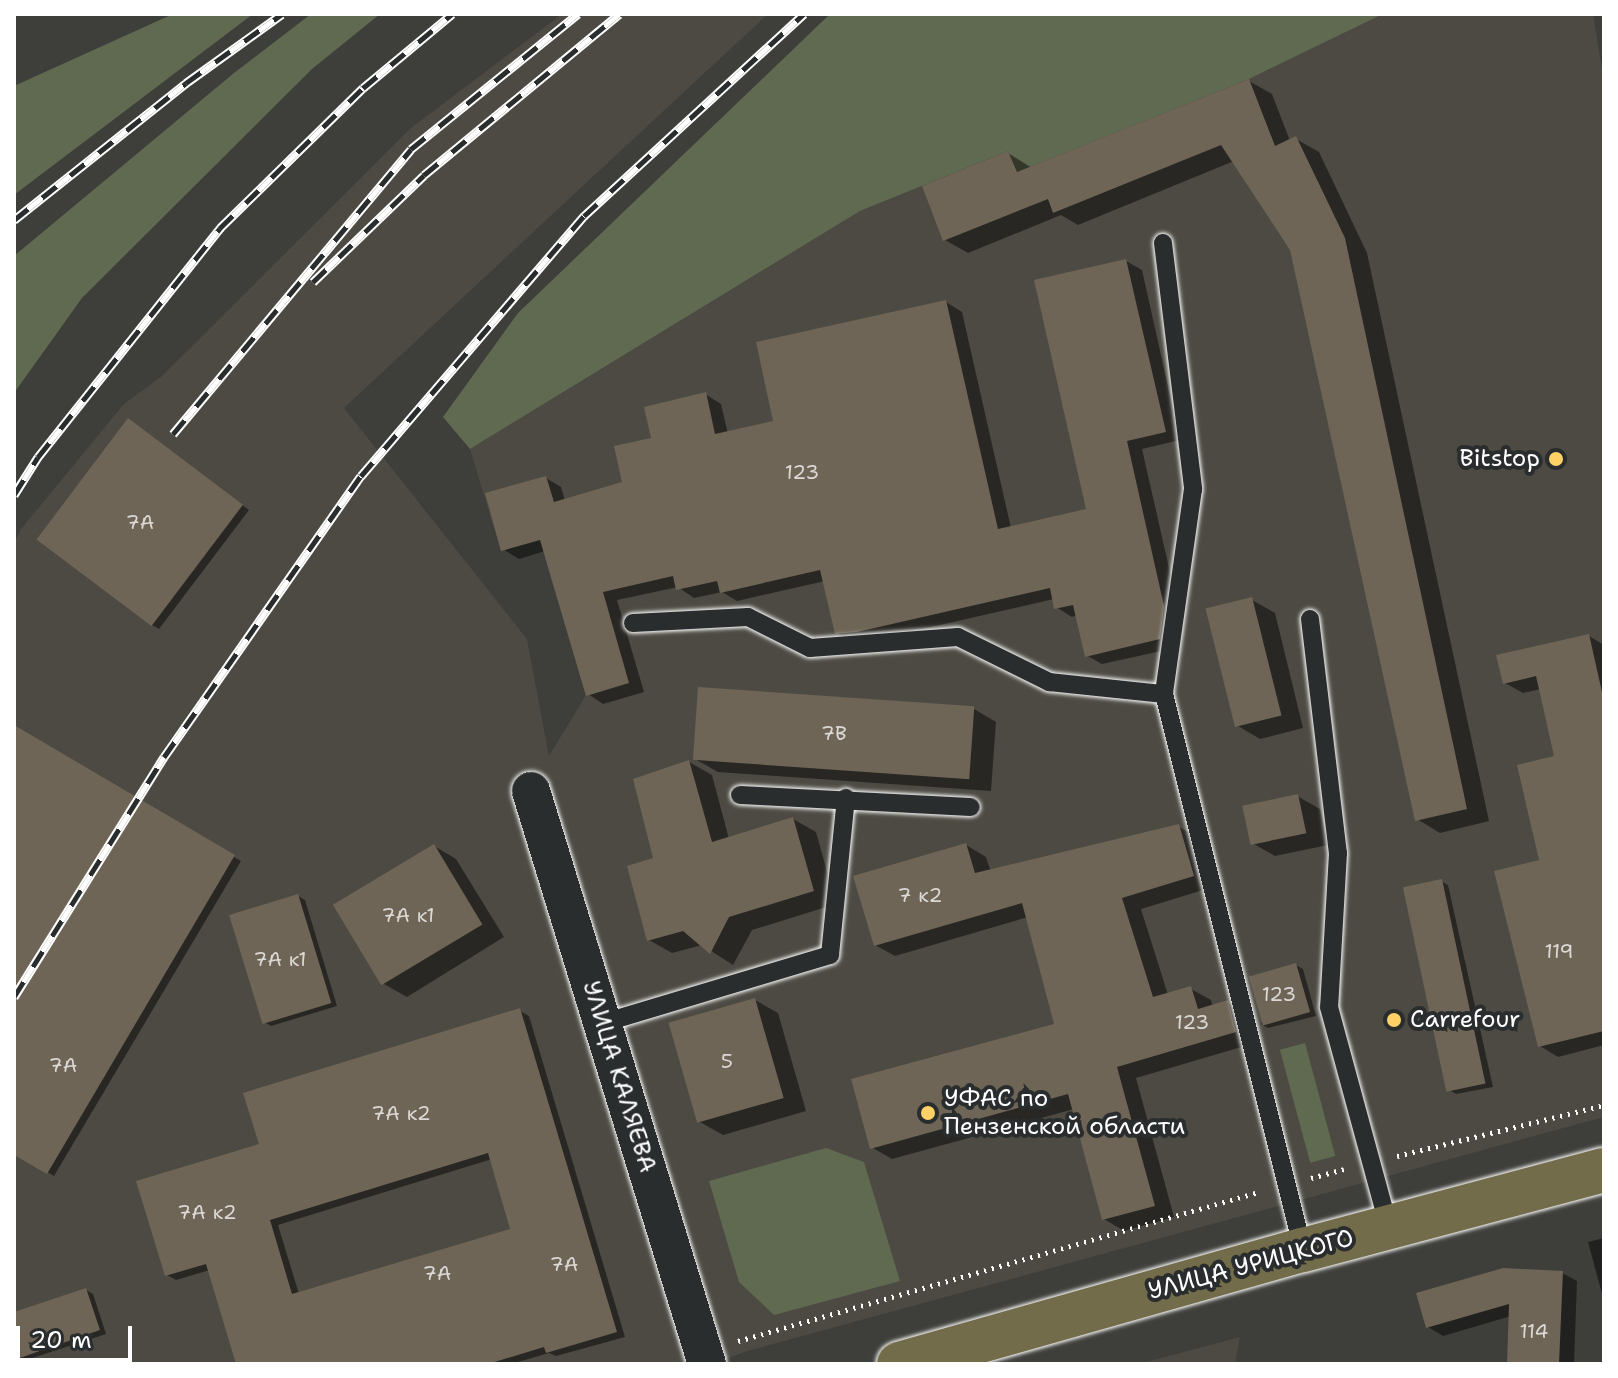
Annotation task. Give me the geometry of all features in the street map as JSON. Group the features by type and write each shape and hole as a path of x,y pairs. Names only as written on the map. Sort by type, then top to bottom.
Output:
{"main road":[{"name":"УЛИЦА УРИЦКОГО","path":"899,1364 1303,1250 1604,1170"}],"street":[{"name":"УЛИЦА КАЛЯЕВА","path":"531,791 603,1023 716,1354"}],"lane":[{"path":"1163,243 1193,489 1164,694 1303,1250"},
{"path":"633,623 748,617 810,648 958,637 1049,682 1164,694"},
{"path":"1310,619 1338,853 1329,1007 1389,1228"},
{"path":"740,795 846,798 971,807"},
{"path":"603,1023 830,955 846,798"}],"path":[{"path":"716,1354 1286,1184 1604,1105"}],"shaded area":[{"path":"562,14 768,14 344,408 527,639 549,756 586,695 540,540 501,551 470,449 860,211 1008,151 1017,171 1249,79 1383,14 1593,14 1604,82 1604,1117 744,1352 713,1364 14,1364 14,543 21,529 124,404 162,376 411,128"},
{"path":"1240,1337 1235,1364 1139,1364"}],"green space":[{"path":"173,14 253,14 14,195 14,86"},
{"path":"311,14 380,14 312,69 82,298 14,393 14,256 234,73"},
{"path":"830,14 1383,14 1249,79 1017,172 1008,151 860,211 470,449 443,417 518,313"},
{"path":"1305,1043 1335,1156 1310,1163 1280,1050"},
{"path":"826,1148 864,1162 900,1281 774,1315 739,1282 709,1181"}],"building":[{"path":"1249,79 1275,146 1296,136 1345,238 1467,809 1415,821 1290,250 1221,145 1053,213 1048,199 943,241 922,186 1008,151 1017,172"},
{"path":"1126,259 1166,432 1127,441 1164,606 1160,639 1085,657 1073,605 1054,609 1050,588 857,632 835,634 820,570 720,593 717,581 676,590 673,576 603,592 629,683 586,696 540,540 501,551 485,493 546,476 554,502 622,482 614,446 651,438 644,407 706,392 715,434 773,421 756,342 946,300 998,529 1086,509 1034,280"},
{"path":"128,418 243,505 152,626 37,539"},
{"path":"1252,597 1282,715 1235,727 1205,609"},
{"path":"1589,634 1604,701 1604,1031 1538,1047 1494,871 1539,860 1517,765 1554,756 1536,676 1503,684 1496,655"},
{"path":"698,687 974,706 969,779 693,760"},
{"path":"14,725 235,855 47,1174 14,1155"},
{"path":"689,760 712,842 793,817 814,891 729,917 710,954 683,931 647,941 627,866 653,858 633,779"},
{"path":"1298,794 1306,833 1251,845 1242,806"},
{"path":"1179,824 1194,876 1122,898 1153,997 1191,986 1198,1009 1228,1000 1236,1032 1117,1067 1155,1206 1102,1220 1068,1094 870,1149 851,1079 1054,1024 1022,903 874,946 853,876 966,843 975,873"},
{"path":"434,844 482,925 381,985 333,905"},
{"path":"1442,879 1485,1083 1446,1092 1403,887"},
{"path":"298,894 331,1003 262,1024 229,915"},
{"path":"1296,963 1310,1012 1263,1026 1249,977"},
{"path":"755,998 784,1098 697,1123 668,1023"},
{"path":"520,1008 617,1332 546,1353 544,1347 488,1364 236,1364 206,1264 165,1276 136,1181 259,1144 243,1093","holes":["488,1153 510,1229 292,1294 270,1220"]},
{"path":"1503,1268 1563,1271 1559,1364 1507,1364 1509,1304 1426,1328 1416,1293"},
{"path":"86,1288 100,1330 14,1360 14,1312"}],"railway":[{"path":"14,220 186,83 282,14"},
{"path":"14,495 38,457 220,228 363,88 452,14"},
{"path":"173,434 411,149 578,14"},
{"path":"313,282 424,175 619,14"},
{"path":"14,997 164,757 361,476 584,216 804,14"}],"place":[{"name":"Bitstop","path":"1556,459"},
{"name":"Carrefour","path":"1394,1020"},
{"name":"УФАС по Пензенской области","path":"928,1113"}]}
